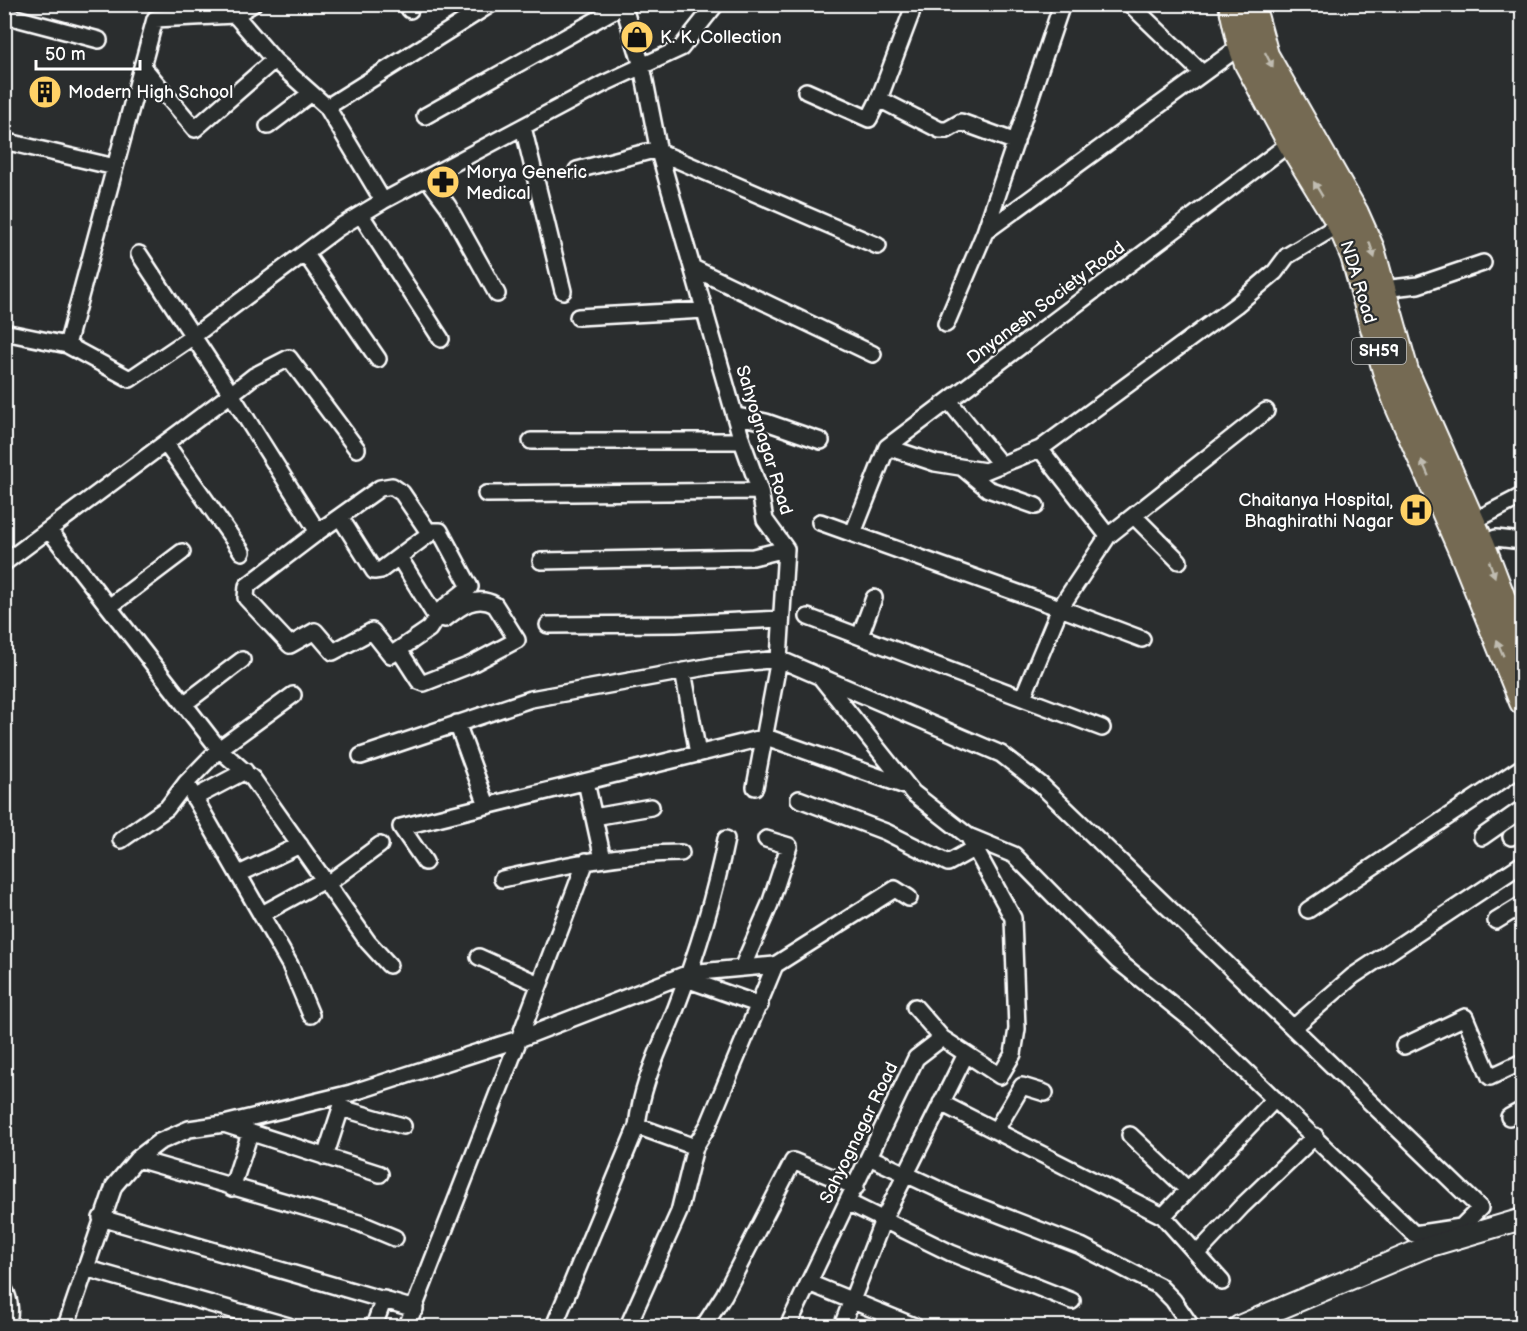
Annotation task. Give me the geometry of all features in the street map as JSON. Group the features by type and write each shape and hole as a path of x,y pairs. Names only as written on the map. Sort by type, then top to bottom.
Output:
{"main road":[{"name":"NDA Road","path":"1231,4 1250,40 1266,55 1295,108 1348,219 1353,256 1387,378 1522,648"},
{"name":"NDA Road","path":"1252,4 1247,64 1290,143 1372,249 1417,399 1522,702"}],"street":[{"path":"67,345 155,19 235,15 254,4"},
{"path":"327,107 491,4"},
{"path":"425,116 623,4"},
{"name":"Sahyognagar Road","path":"623,4 642,66 659,150 737,416 742,441 760,491 765,520 786,549"},
{"path":"4,332 67,345 130,379 383,201 523,127 681,48 716,4"},
{"path":"946,324 985,232 1062,4"},
{"path":"1130,4 1202,74"},
{"path":"806,91 869,119 879,99 911,14"},
{"path":"4,15 99,40"},
{"path":"235,15 274,60 327,107 383,201"},
{"path":"985,232 1250,40"},
{"path":"142,67 195,129 274,60"},
{"path":"268,126 310,93"},
{"path":"879,99 940,130 947,130 961,122 1016,142"},
{"path":"523,127 563,291"},
{"path":"4,141 115,167"},
{"name":"Dnyanesh Society Road","path":"887,447 1290,143"},
{"path":"577,171 659,150 878,246"},
{"path":"427,177 448,206 497,294"},
{"path":"361,215 441,339"},
{"path":"852,533 887,447 935,463 985,471 1040,449 1236,305 1275,273 1287,256 1348,219"},
{"path":"306,253 378,358"},
{"path":"139,254 318,532"},
{"path":"1383,290 1418,285 1483,263"},
{"path":"693,268 873,354"},
{"path":"578,317 705,310"},
{"path":"4,563 254,376 289,358 357,449"},
{"path":"949,401 1001,465"},
{"path":"1023,697 1060,608 1108,536 1266,411"},
{"path":"737,416 766,422 821,441"},
{"path":"531,441 742,441"},
{"path":"166,444 242,552"},
{"path":"1040,449 1108,536"},
{"path":"962,467 988,489 1036,506"},
{"path":"339,516 374,571 381,570 437,530 443,534 470,583 467,591 442,609 429,629 390,654 372,631 333,652 314,630 290,645 246,598 247,586 339,516 380,488 392,486 402,494 430,534"},
{"path":"486,494 760,491"},
{"path":"1467,538 1522,496"},
{"path":"1134,516 1179,561"},
{"path":"820,522 1142,639"},
{"path":"49,530 219,749 245,771 388,966"},
{"path":"1467,538 1522,541"},
{"path":"541,561 753,556 786,549 786,579 779,659 755,787"},
{"path":"109,607 182,552"},
{"path":"399,557 436,617 445,619 463,605 482,600 490,602 495,605 517,640 470,664 424,683 419,681 399,650"},
{"path":"860,636 874,598"},
{"path":"808,617 1102,728"},
{"path":"548,625 676,624 781,619"},
{"path":"361,756 531,699 683,671 779,659 1001,754 1040,784 1480,1208 1461,1227 1414,1234 1199,1026 1118,961 1014,855 972,842"},
{"path":"184,704 243,660"},
{"path":"683,671 698,754"},
{"path":"820,677 908,787 972,842 1013,918 1017,1029 1013,1054 1000,1076 942,1038 915,1007"},
{"path":"121,840 167,808 186,783 219,749 293,695"},
{"path":"457,723 488,805"},
{"path":"425,862 401,827 766,737 908,787"},
{"path":"1308,910 1522,767"},
{"path":"194,798 245,771"},
{"path":"586,782 603,859"},
{"path":"186,783 290,965 311,1015"},
{"path":"799,799 886,832 948,863 972,842"},
{"path":"594,817 651,807"},
{"path":"1482,837 1522,809"},
{"path":"742,968 770,903 789,846 766,838"},
{"path":"554,1326 637,1126 640,1095 688,976 713,903 726,839"},
{"path":"239,874 300,845"},
{"path":"262,914 326,882 380,845"},
{"path":"502,879 586,861 649,853 681,853"},
{"path":"407,1326 586,861"},
{"path":"1293,1028 1353,976 1522,864"},
{"path":"66,1326 100,1218 114,1186 137,1159 159,1142 189,1129 224,1124 351,1093 519,1039 688,976 775,965 896,889 909,898"},
{"path":"1496,921 1522,905"},
{"path":"479,957 539,984"},
{"path":"628,1326 679,1212 695,1147 709,1124 775,965"},
{"path":"688,976 759,1005"},
{"path":"1404,1046 1465,1017 1490,1077 1522,1062"},
{"name":"Sahyognagar Road","path":"788,1326 916,1059 942,1038"},
{"path":"842,1326 883,1220 966,1054"},
{"path":"996,1130 1022,1086 1045,1093"},
{"path":"1163,1216 1275,1099"},
{"path":"941,1103 1163,1216 1222,1282"},
{"path":"325,1157 341,1108 403,1126"},
{"path":"224,1124 380,1174"},
{"path":"637,1126 695,1147"},
{"path":"232,1188 250,1133"},
{"path":"1130,1135 1188,1190"},
{"path":"1197,1254 1242,1206 1315,1136"},
{"path":"869,1157 957,1198 1081,1246 1151,1282 1173,1300 1191,1326"},
{"path":"137,1159 359,1223 394,1238"},
{"path":"704,1326 724,1294 793,1161 856,1187"},
{"path":"848,1202 951,1253 1072,1301"},
{"path":"100,1218 415,1309"},
{"path":"1239,1326 1424,1248 1522,1219"},
{"path":"85,1268 289,1326"},
{"path":"809,1282 852,1302 914,1326"},
{"path":"4,1289 8,1296 10,1317 6,1326"},
{"path":"374,1326 384,1299"}],"place":[{"name":"K. K. Collection","path":"637,37"},
{"name":"Modern High School","path":"45,92"},
{"name":"Morya Generic Medical","path":"443,182"},
{"name":"Chaitanya Hospital, Bhaghirathi Nagar","path":"1416,510"}]}
